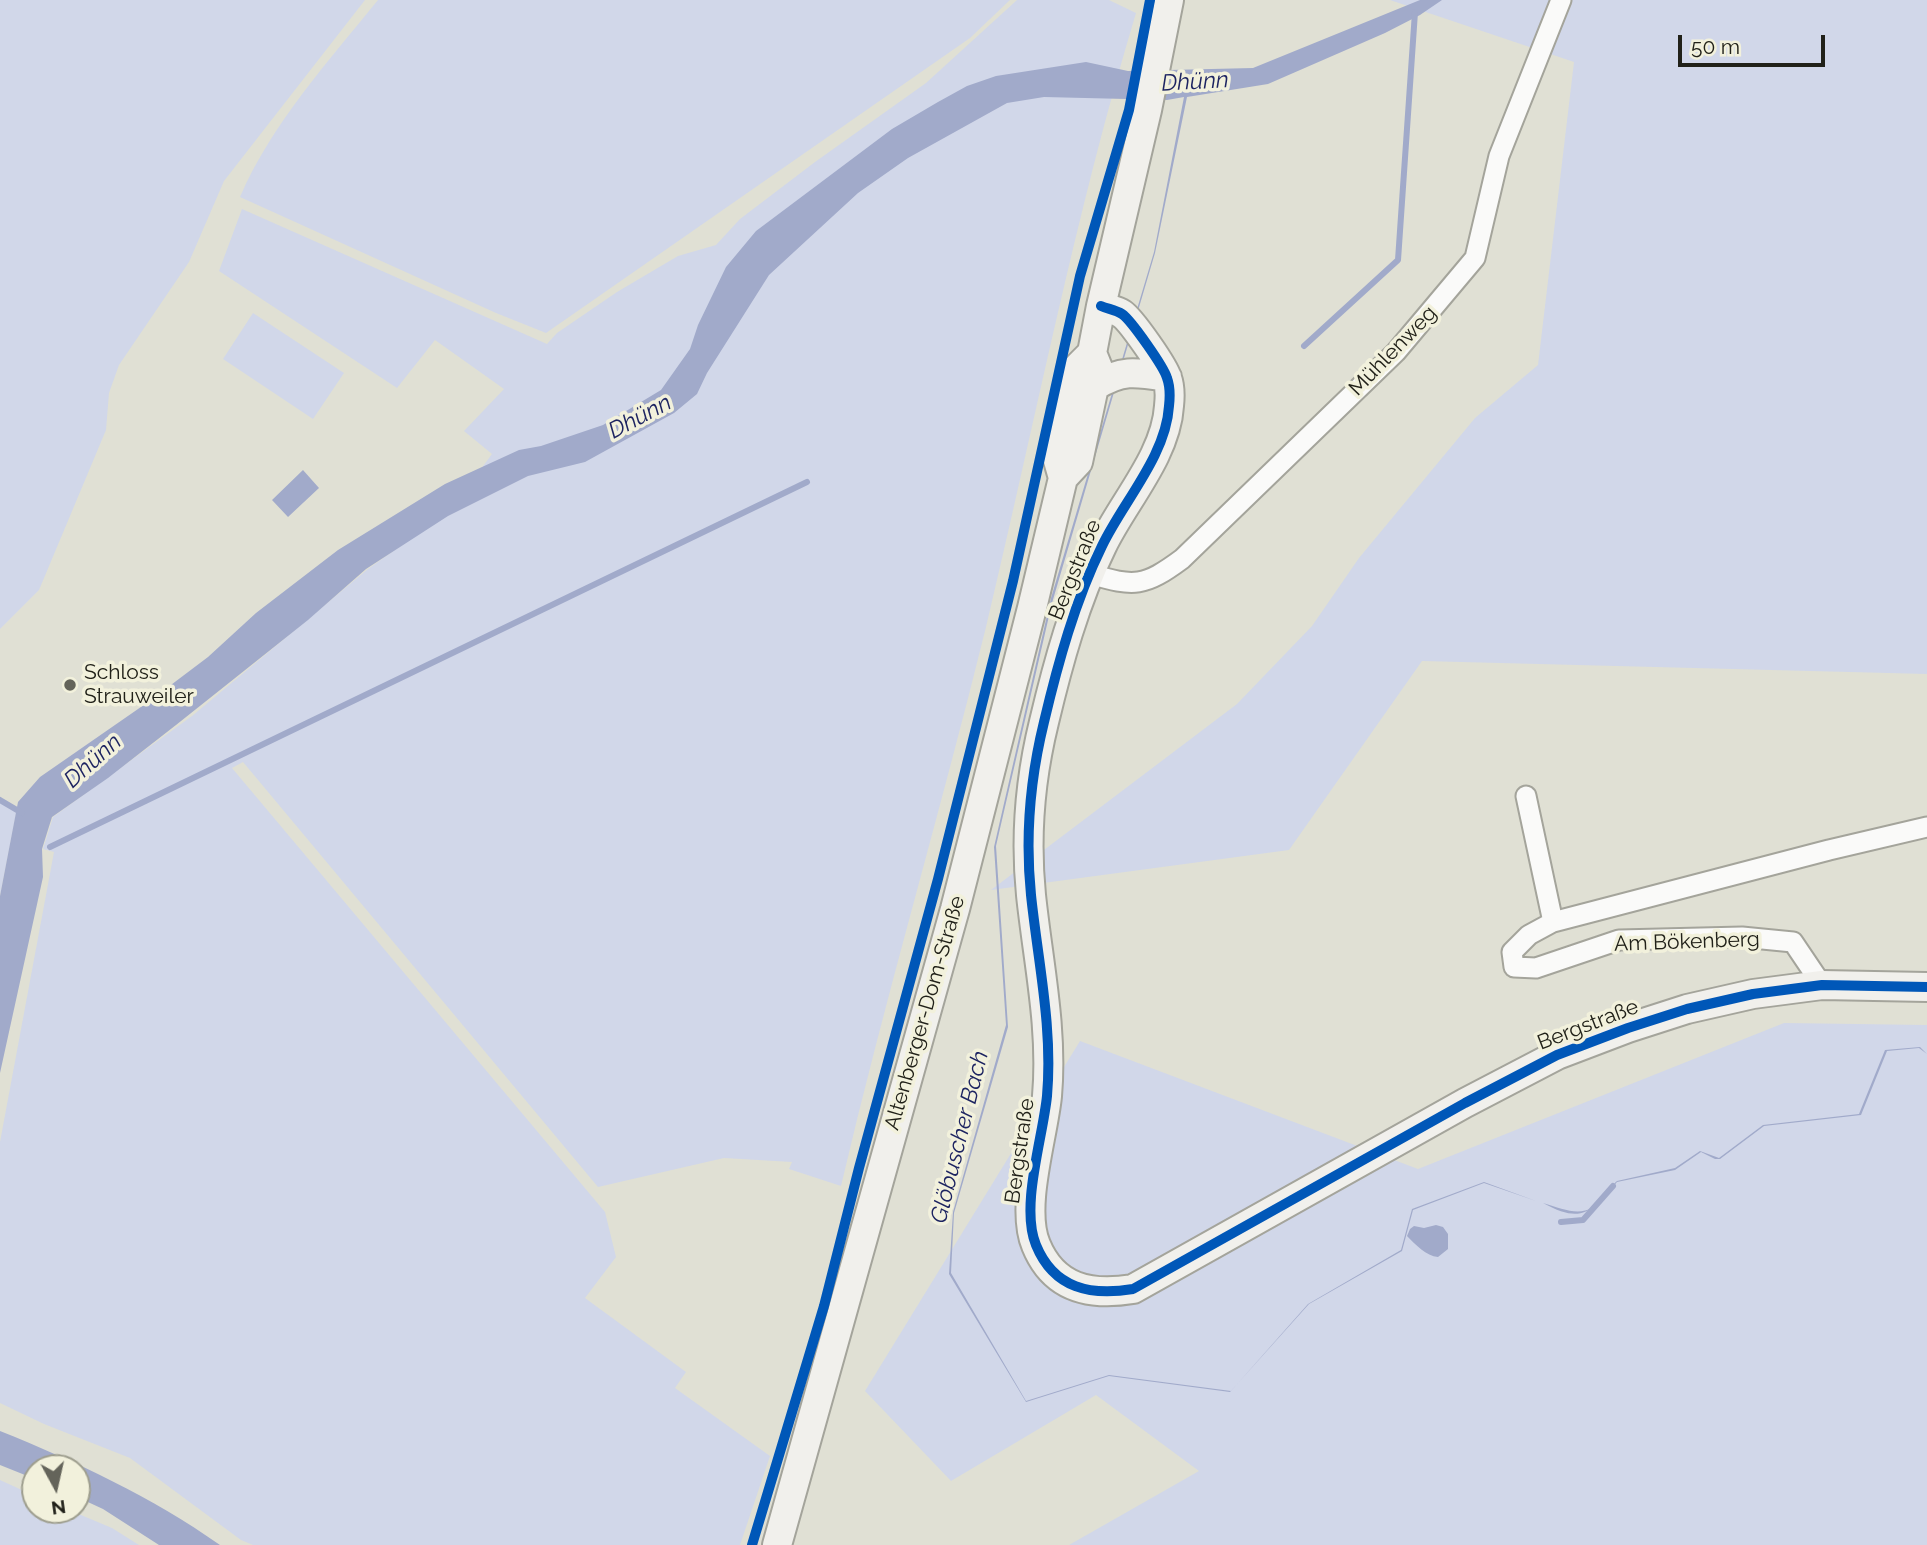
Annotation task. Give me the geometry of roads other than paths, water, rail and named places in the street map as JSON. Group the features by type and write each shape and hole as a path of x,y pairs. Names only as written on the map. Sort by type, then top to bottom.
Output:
{"street":[{"name":"Altenberger-Dom-Straße","path":"777,1545 955,909 1032,608 1063,478 1057,457 1074,380 1078,368 1092,353 1169,0"},
{"name":"Mühlenweg","path":"1090,574 1113,581 1142,583 1163,573 1182,559 1396,352 1461,277 1475,258 1499,156 1561,0"},
{"path":"1101,306 1124,314 1167,377"},
{"name":"Altenberger-Dom-Straße","path":"1063,478 1078,462 1098,368 1092,353"},
{"path":"1094,386 1112,375 1133,372 1167,377"},
{"name":"Bergstraße","path":"1167,377 1169,406 1166,428 1090,574 1058,669 1032,775 1028,834 1031,893 1046,1000 1049,1053 1047,1097 1030,1219 1035,1244 1047,1266 1068,1284 1108,1294 1133,1289 1465,1103 1558,1055 1628,1028 1687,1009 1753,994 1822,985 1927,987"},
{"path":"1526,796 1553,922"},
{"name":"Am Bökenberg","path":"1822,985 1793,942 1742,937 1619,940 1536,968 1514,967 1512,951 1529,935 1553,922 1927,827"}],"water":[{"name":"Dhünn","path":"1420,0 1442,0 1385,33 1268,84 1187,97 1155,253 1052,603 996,846 1008,1027 954,1213 951,1273 1026,1401 1109,1375 1231,1391 1109,1376 1026,1402 949,1274 953,1212 1006,1025 994,847 1051,598 1154,252 1184,97 1167,100 1044,97 1007,103 908,158 858,193 769,275 707,373 697,394 674,413 585,462 528,476 448,516 366,569 308,620 176,725 52,817 42,849 43,877 0,1073 0,896 18,802 40,777 208,657 256,613 338,550 445,484 519,450 541,446 603,425 661,390 690,349 698,325 726,267 756,231 892,129 967,86 996,76 1086,62 1128,71 1253,68"},
{"path":"303,470 319,488 288,517 272,500"},
{"path":"1920,1047 1927,1054 1919,1048 1887,1051 1861,1115 1764,1126 1720,1159 1701,1152 1675,1170 1617,1182 1611,1189 1617,1181 1675,1168 1700,1151 1719,1158 1763,1125 1859,1114 1885,1050"},
{"path":"1484,1182 1536,1201 1484,1183 1413,1210 1402,1251 1309,1304 1238,1383 1308,1304 1401,1250 1412,1209"},
{"path":"1543,1203 1569,1211 1585,1211 1591,1208 1586,1212 1577,1214 1557,1210"},
{"path":"1436,1225 1443,1227 1448,1234 1448,1249 1438,1257 1425,1252 1407,1236 1414,1226 1424,1228"},
{"path":"0,1431 55,1454 21,1454 21,1473 0,1465"},
{"path":"91,1471 168,1511 220,1545 159,1545 91,1503"}],"waterway":[{"path":"1304,346 1398,260 1415,12"},
{"path":"50,847 807,482"},
{"path":"0,800 22,813"},
{"name":"Glöbuscher Bach","path":"1561,1222 1583,1220 1613,1186"}],"place":[{"name":"Schloss Strauweiler","path":"70,685"}]}
